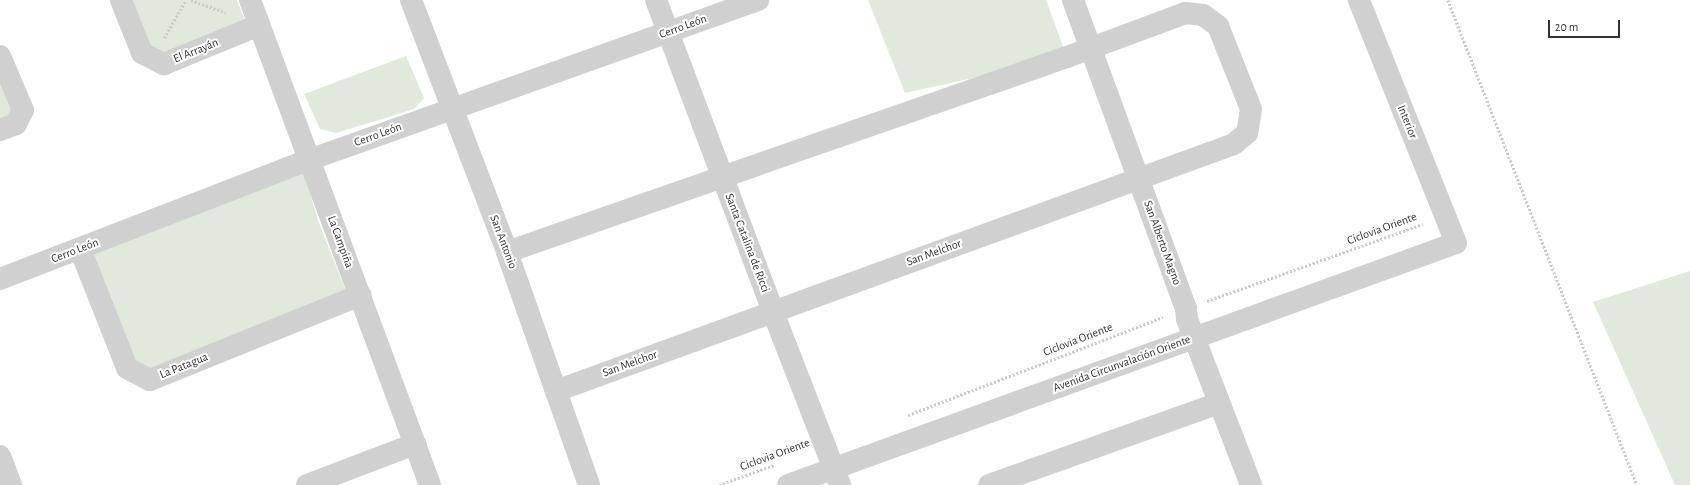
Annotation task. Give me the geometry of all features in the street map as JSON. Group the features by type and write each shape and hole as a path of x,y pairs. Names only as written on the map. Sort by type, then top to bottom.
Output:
{"street":[{"path":"121,0 142,53 152,58"},
{"name":"La Campiña","path":"250,0 430,485"},
{"name":"San Antonio","path":"411,0 507,252 589,485"},
{"name":"Santa Catalina de Ricci","path":"656,0 773,312 837,476"},
{"name":"Cerro León","path":"0,280 309,160 758,0"},
{"name":"San Alberto Magno","path":"1073,0 1186,309 1187,319 1251,485"},
{"name":"Interior","path":"1359,0 1456,243"},
{"name":"San Melchor","path":"507,252 1068,57 1091,47 1185,13 1204,15 1218,26 1251,109 1247,133 1234,144 556,390"},
{"name":"El Arrayán","path":"152,58 164,64 259,25"},
{"path":"0,56 24,110 16,124 0,130"},
{"name":"Avenida Circunvalación Oriente","path":"788,485 837,476 1194,338 1456,243"},
{"name":"La Patagua","path":"80,249 127,368 150,380 360,295"},
{"path":"989,485 1219,403"},
{"path":"307,485 415,444"},
{"path":"0,456 11,485"}],"path":[{"path":"152,58 186,0"},
{"path":"1448,0 1638,485"},
{"name":"Ciclovia Oriente","path":"906,416 1186,309 1444,216"},
{"name":"Ciclovia Oriente","path":"719,485 775,464"}],"shaded area":[{"path":"129,0 237,0 247,26 166,57 147,48"},
{"path":"868,0 1046,0 1067,57 905,93"},
{"path":"406,56 424,98 414,109 336,133 320,129 304,94"},
{"path":"0,67 19,109 0,124"},
{"path":"303,171 319,223 346,291 148,370 132,358 92,251"},
{"path":"1690,271 1690,485 1675,485 1593,302"}]}
